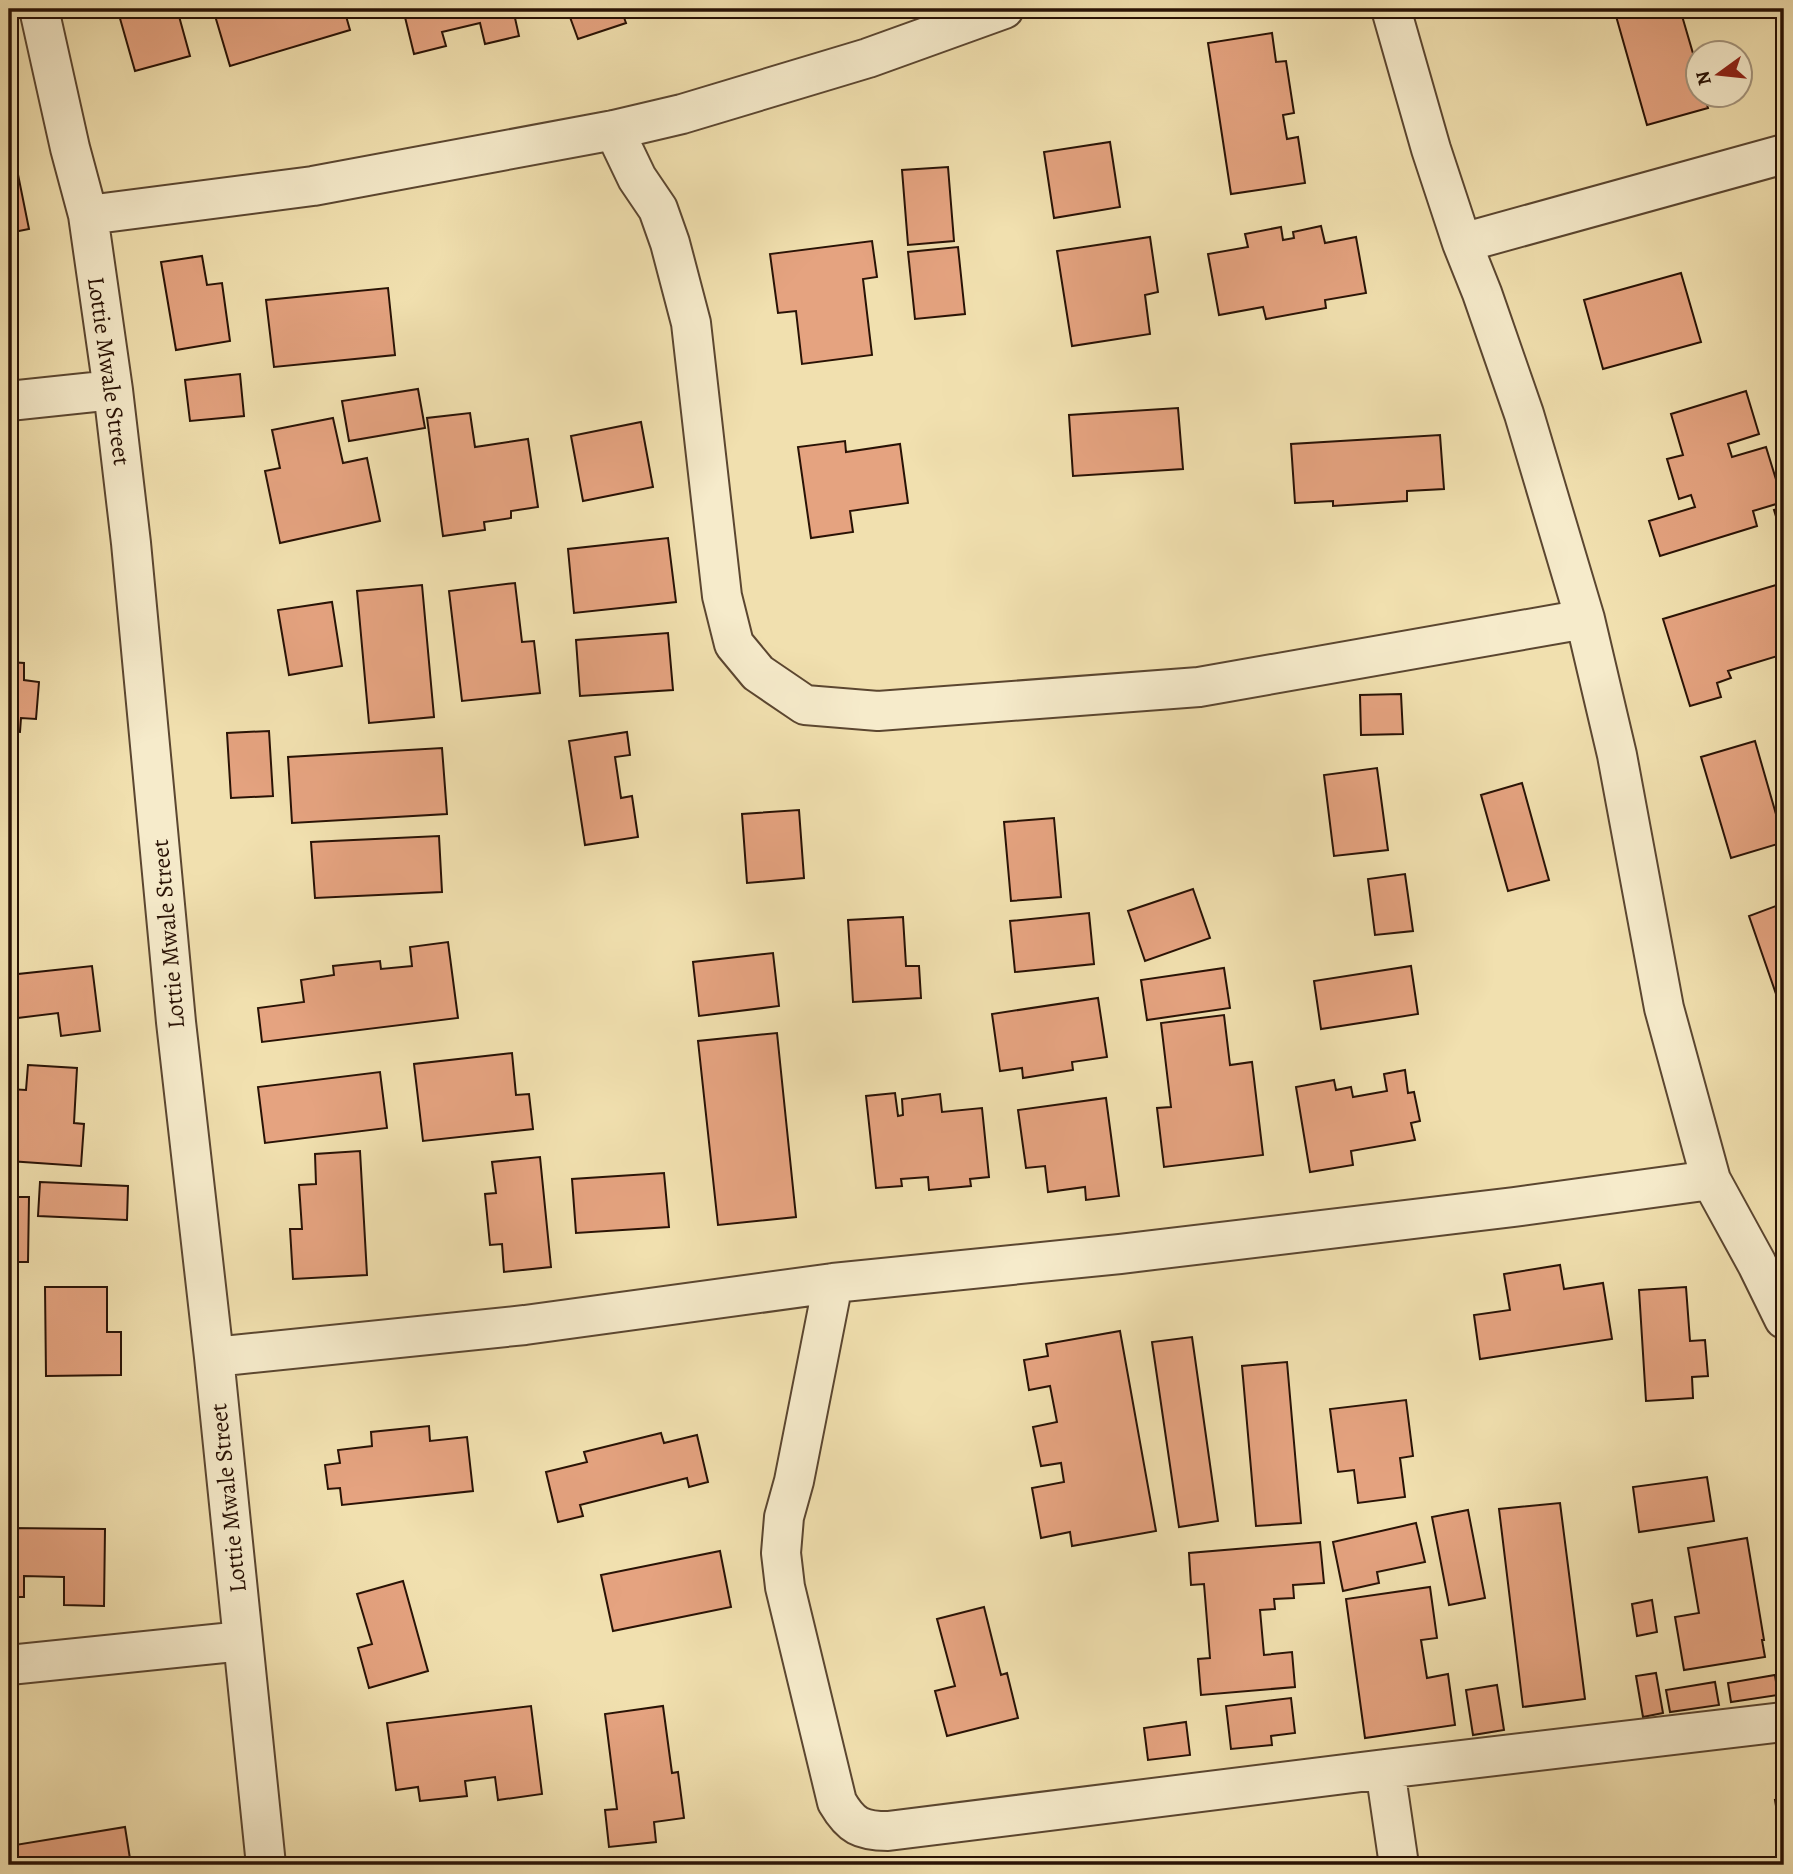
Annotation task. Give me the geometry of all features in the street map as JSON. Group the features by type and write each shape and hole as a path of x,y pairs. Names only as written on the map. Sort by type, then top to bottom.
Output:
{"street":[{"name":"Lottie Mwale Street","path":"39,9 88,215 113,390 266,1865"},
{"path":"88,215 313,186 614,130 682,114 868,58 1004,9"},
{"path":"1391,9 1431,149 1524,414 1585,619 1617,755 1664,1008 1711,1180 1784,1319"},
{"path":"614,130 637,178 658,209 691,323 722,596 734,644 758,673 805,705 878,711 1199,687 1585,619"},
{"path":"1462,243 1784,154"},
{"path":"9,401 113,390"},
{"path":"214,1357 525,1325 833,1283 1134,1252 1514,1207 1711,1180"},
{"path":"833,1283 794,1481 784,1517 781,1553 785,1587 833,1789 844,1815 858,1827 872,1831 888,1831 1784,1722"},
{"path":"9,1665 243,1641"},
{"path":"1385,1769 1399,1865"}],"building":[{"path":"139,9 177,9 190,56 135,71 119,15"},
{"path":"213,9 344,9 350,30 230,66"},
{"path":"403,9 513,9 519,36 485,44 480,23 442,32 446,46 414,54"},
{"path":"567,9 621,9 626,23 578,39"},
{"path":"1614,9 1680,9 1688,38 1685,38 1685,108 1708,108 1647,125"},
{"path":"1272,33 1276,62 1286,61 1294,113 1283,115 1287,139 1298,137 1305,183 1231,194 1208,43"},
{"path":"9,130 29,229 9,233"},
{"path":"1110,142 1120,207 1054,218 1044,152"},
{"path":"948,167 954,241 908,245 902,170"},
{"path":"1321,226 1325,243 1356,237 1366,293 1325,300 1326,308 1266,319 1263,307 1219,315 1208,254 1248,247 1245,234 1281,227 1283,240 1294,238 1293,232"},
{"path":"1150,237 1158,292 1145,295 1150,334 1072,346 1057,251"},
{"path":"872,241 877,277 863,279 872,355 802,364 796,311 778,313 770,254"},
{"path":"958,247 965,314 915,319 908,252"},
{"path":"202,256 207,285 222,283 230,341 176,350 161,262"},
{"path":"1681,273 1701,342 1603,369 1584,300"},
{"path":"388,288 395,355 274,367 266,300"},
{"path":"240,374 244,416 190,421 185,380"},
{"path":"418,389 425,428 349,441 342,401"},
{"path":"1746,391 1759,434 1728,444 1732,457 1766,447 1783,502 1753,511 1757,526 1660,556 1649,521 1695,507 1691,495 1679,499 1667,459 1683,455 1671,414"},
{"path":"1178,408 1183,469 1073,476 1069,415"},
{"path":"470,413 475,447 528,439 538,507 511,511 511,518 484,522 485,530 443,536 427,418"},
{"path":"333,418 343,463 367,458 380,521 280,543 265,471 280,468 272,430"},
{"path":"641,422 653,487 583,501 571,436"},
{"path":"1440,435 1444,489 1407,491 1407,501 1333,506 1333,501 1295,503 1291,444"},
{"path":"845,441 846,452 900,444 908,503 850,511 853,532 811,538 798,447"},
{"path":"1784,507 1784,536 1782,536 1774,510"},
{"path":"668,538 676,602 574,613 568,549"},
{"path":"515,583 522,642 534,641 540,693 462,701 449,591"},
{"path":"422,585 434,717 369,723 357,591"},
{"path":"1776,585 1784,613 1784,654 1728,671 1731,678 1717,683 1721,697 1690,706 1663,619"},
{"path":"332,602 342,666 289,675 278,610"},
{"path":"668,633 673,690 580,696 576,640"},
{"path":"9,662 24,663 24,680 39,682 36,719 21,718 20,732 9,731"},
{"path":"1401,694 1403,734 1361,735 1360,695"},
{"path":"269,731 273,796 231,798 227,733"},
{"path":"627,732 630,755 615,757 621,798 632,796 638,837 585,845 569,741"},
{"path":"1755,741 1784,842 1731,858 1701,757"},
{"path":"442,748 447,814 292,823 288,757"},
{"path":"1377,768 1388,850 1334,856 1324,775"},
{"path":"1522,783 1549,880 1508,891 1481,795"},
{"path":"799,810 804,878 747,883 742,814"},
{"path":"1054,818 1061,897 1011,901 1004,822"},
{"path":"439,836 442,892 315,898 311,842"},
{"path":"1405,874 1413,931 1375,935 1368,879"},
{"path":"1193,889 1210,938 1145,961 1128,911"},
{"path":"1784,903 1784,1017 1749,916"},
{"path":"1089,913 1094,964 1015,972 1010,921"},
{"path":"903,917 906,966 919,966 921,998 853,1002 848,920"},
{"path":"448,942 458,1018 262,1042 258,1008 304,1002 301,980 334,975 333,966 380,961 381,969 412,966 410,947"},
{"path":"773,953 779,1006 699,1016 693,962"},
{"path":"92,966 100,1031 61,1036 58,1013 9,1019 9,975"},
{"path":"1411,966 1418,1014 1321,1029 1314,981"},
{"path":"1224,968 1230,1008 1147,1020 1141,980"},
{"path":"1098,998 1107,1057 1072,1062 1073,1070 1023,1078 1022,1068 1000,1071 992,1014"},
{"path":"1224,1015 1230,1065 1252,1062 1263,1155 1164,1167 1157,1108 1171,1107 1161,1023"},
{"path":"777,1033 796,1217 718,1225 698,1041"},
{"path":"512,1053 516,1095 529,1094 533,1129 423,1141 414,1064"},
{"path":"28,1065 77,1068 74,1123 84,1124 81,1166 9,1161 9,1089 26,1090"},
{"path":"1405,1070 1408,1093 1414,1092 1420,1121 1411,1123 1415,1140 1351,1151 1353,1165 1310,1172 1296,1087 1334,1080 1336,1090 1351,1087 1353,1097 1387,1091 1384,1074"},
{"path":"380,1072 387,1128 265,1143 258,1087"},
{"path":"895,1093 898,1116 903,1115 902,1099 940,1094 942,1112 982,1108 989,1177 970,1179 971,1186 929,1190 928,1177 901,1179 902,1186 876,1188 866,1096"},
{"path":"1106,1098 1119,1196 1086,1200 1085,1187 1048,1192 1045,1166 1026,1168 1018,1110"},
{"path":"360,1151 367,1275 293,1279 290,1229 302,1229 299,1185 316,1184 315,1154"},
{"path":"540,1157 551,1267 504,1272 502,1244 490,1245 485,1194 496,1193 492,1162"},
{"path":"664,1173 669,1227 576,1233 572,1179"},
{"path":"40,1182 128,1186 127,1220 38,1216"},
{"path":"9,1197 29,1197 28,1262 9,1262"},
{"path":"1560,1265 1564,1289 1603,1283 1612,1339 1480,1359 1474,1315 1510,1310 1504,1274"},
{"path":"45,1287 107,1287 107,1332 121,1332 121,1375 46,1376"},
{"path":"1686,1287 1690,1341 1705,1340 1708,1376 1692,1377 1693,1398 1646,1401 1639,1290"},
{"path":"1120,1331 1156,1531 1072,1546 1070,1532 1041,1538 1032,1488 1064,1482 1061,1463 1041,1466 1033,1427 1057,1422 1050,1386 1029,1390 1024,1360 1048,1356 1046,1344"},
{"path":"1192,1337 1218,1521 1179,1527 1152,1342"},
{"path":"1287,1362 1301,1523 1256,1526 1242,1366"},
{"path":"1406,1400 1413,1456 1400,1458 1405,1497 1358,1503 1354,1470 1338,1472 1330,1409"},
{"path":"429,1426 430,1441 467,1437 473,1491 342,1505 340,1488 328,1489 325,1465 340,1463 338,1450 372,1446 371,1432"},
{"path":"661,1433 664,1443 697,1435 708,1482 689,1487 687,1478 580,1505 583,1516 558,1522 546,1472 587,1462 584,1452"},
{"path":"1707,1477 1714,1521 1639,1532 1633,1487"},
{"path":"1560,1503 1585,1699 1523,1707 1499,1509"},
{"path":"1468,1510 1485,1598 1449,1605 1432,1517"},
{"path":"1416,1523 1425,1562 1377,1572 1379,1583 1343,1591 1333,1542"},
{"path":"9,1528 105,1529 104,1606 64,1605 64,1577 24,1576 24,1597 9,1597"},
{"path":"1747,1538 1765,1657 1684,1670 1675,1617 1699,1613 1688,1548"},
{"path":"1320,1542 1324,1583 1293,1585 1294,1598 1274,1599 1275,1609 1260,1610 1264,1655 1292,1652 1295,1687 1201,1695 1198,1659 1210,1658 1204,1584 1191,1585 1189,1553"},
{"path":"720,1551 731,1607 613,1631 601,1575"},
{"path":"403,1581 428,1671 369,1688 358,1648 372,1644 357,1594"},
{"path":"1430,1587 1437,1638 1421,1640 1427,1678 1448,1674 1455,1725 1365,1738 1346,1599"},
{"path":"1652,1600 1657,1632 1637,1636 1632,1604"},
{"path":"984,1607 1001,1675 1007,1673 1018,1718 947,1736 935,1691 955,1686 937,1619"},
{"path":"1656,1673 1663,1713 1643,1717 1636,1676"},
{"path":"1775,1675 1778,1695 1731,1702 1728,1683"},
{"path":"1715,1682 1719,1705 1670,1712 1666,1690"},
{"path":"1497,1685 1504,1730 1473,1735 1466,1690"},
{"path":"1291,1698 1295,1733 1271,1736 1272,1745 1231,1749 1226,1706"},
{"path":"531,1706 542,1794 498,1800 495,1777 465,1781 467,1796 420,1801 418,1787 396,1790 387,1723"},
{"path":"663,1706 672,1773 678,1772 684,1818 654,1822 656,1842 609,1847 605,1810 617,1809 605,1714"},
{"path":"1186,1722 1190,1755 1148,1760 1144,1728"},
{"path":"1784,1799 1784,1855 1775,1800"},
{"path":"125,1827 131,1865 9,1865 9,1846"},
{"path":"565,1858 566,1865 543,1865 543,1862"}]}
